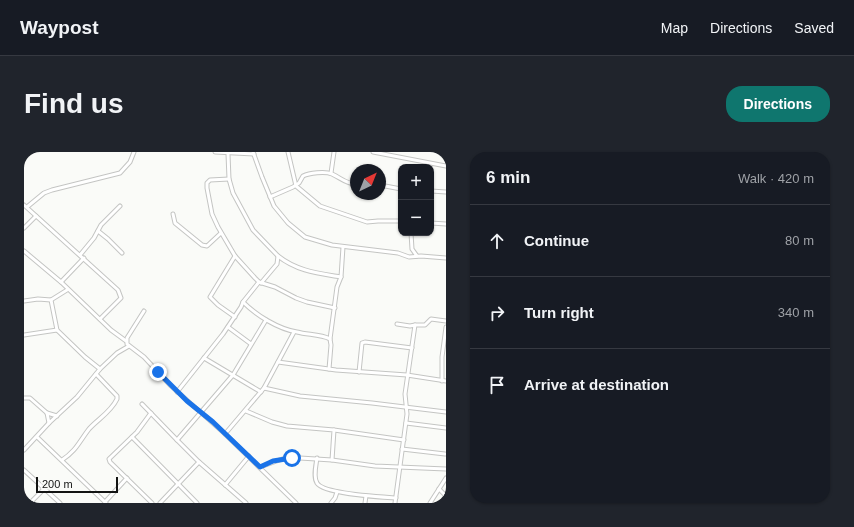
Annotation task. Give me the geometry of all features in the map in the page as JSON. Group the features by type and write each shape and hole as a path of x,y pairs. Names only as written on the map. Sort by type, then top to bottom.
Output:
{"street":[{"path":"100,319 121,298 118,290 25,206 44,193 52,190 120,173 130,162 134,152"},
{"path":"215,152 228,154 253,153 270,197 280,214 288,223 305,237 343,247 358,247 398,253 412,257 446,258"},
{"path":"288,152 296,186 320,206 367,222 398,221"},
{"path":"331,173 334,152"},
{"path":"373,152 446,166"},
{"path":"228,154 229,180 233,193 249,225 260,239 278,256 292,266 302,270 340,277"},
{"path":"270,197 296,186 305,174 331,173 350,183"},
{"path":"229,180 210,180 207,183 212,214 221,233 235,256 260,282 275,287 307,302 335,308"},
{"path":"386,187 398,189"},
{"path":"434,191 446,192"},
{"path":"80,255 92,241 103,222 120,206"},
{"path":"173,214 174,223 202,246 207,246 221,233"},
{"path":"24,228 36,216"},
{"path":"434,223 446,224"},
{"path":"98,231 122,253"},
{"path":"411,236 412,250 417,256"},
{"path":"330,369 330,339 337,287 340,277 343,247"},
{"path":"24,251 61,282 116,334 126,341 129,346 147,360 177,392 249,456 296,503"},
{"path":"235,256 210,297 218,306 235,317"},
{"path":"177,392 228,328 243,302 277,264 278,256"},
{"path":"61,282 84,258"},
{"path":"25,299 52,300 68,290"},
{"path":"52,300 57,330 100,369"},
{"path":"243,302 266,320 294,332 325,336 330,339"},
{"path":"126,341 144,310"},
{"path":"397,324 410,326 425,325 431,319 446,321"},
{"path":"178,440 233,374 266,320"},
{"path":"395,503 407,414 404,399 415,325"},
{"path":"278,362 444,381 442,357 446,327"},
{"path":"228,328 251,344"},
{"path":"24,335 57,330"},
{"path":"225,434 264,388 294,332"},
{"path":"359,372 362,343 365,342 412,348"},
{"path":"24,450 49,423 66,409 100,369 117,353 129,346"},
{"path":"442,357 446,354"},
{"path":"204,358 261,392"},
{"path":"62,460 76,449 90,429 104,416 117,399 117,396 96,374"},
{"path":"264,388 300,396 446,412"},
{"path":"24,397 30,398 46,413 57,416"},
{"path":"142,404 199,462 246,503"},
{"path":"246,411 272,422 287,426 334,430 404,440"},
{"path":"46,413 49,423"},
{"path":"151,413 132,437 125,442 109,459 110,462 152,503"},
{"path":"406,423 446,428"},
{"path":"332,460 334,430"},
{"path":"37,437 105,502 127,478"},
{"path":"132,437 194,502"},
{"path":"402,450 445,454"},
{"path":"225,485 249,456"},
{"path":"260,467 286,458 317,458 376,466 446,469"},
{"path":"317,458 315,476 317,484 337,492 396,498"},
{"path":"162,502 199,462"},
{"path":"24,470 60,503"},
{"path":"430,503 446,478"},
{"path":"30,503 44,489"},
{"path":"439,489 446,496"},
{"path":"331,503 337,492"},
{"path":"365,503 366,496"}],"route":[{"path":"158,372 187,401 213,422 260,467 273,461 292,458"}]}
